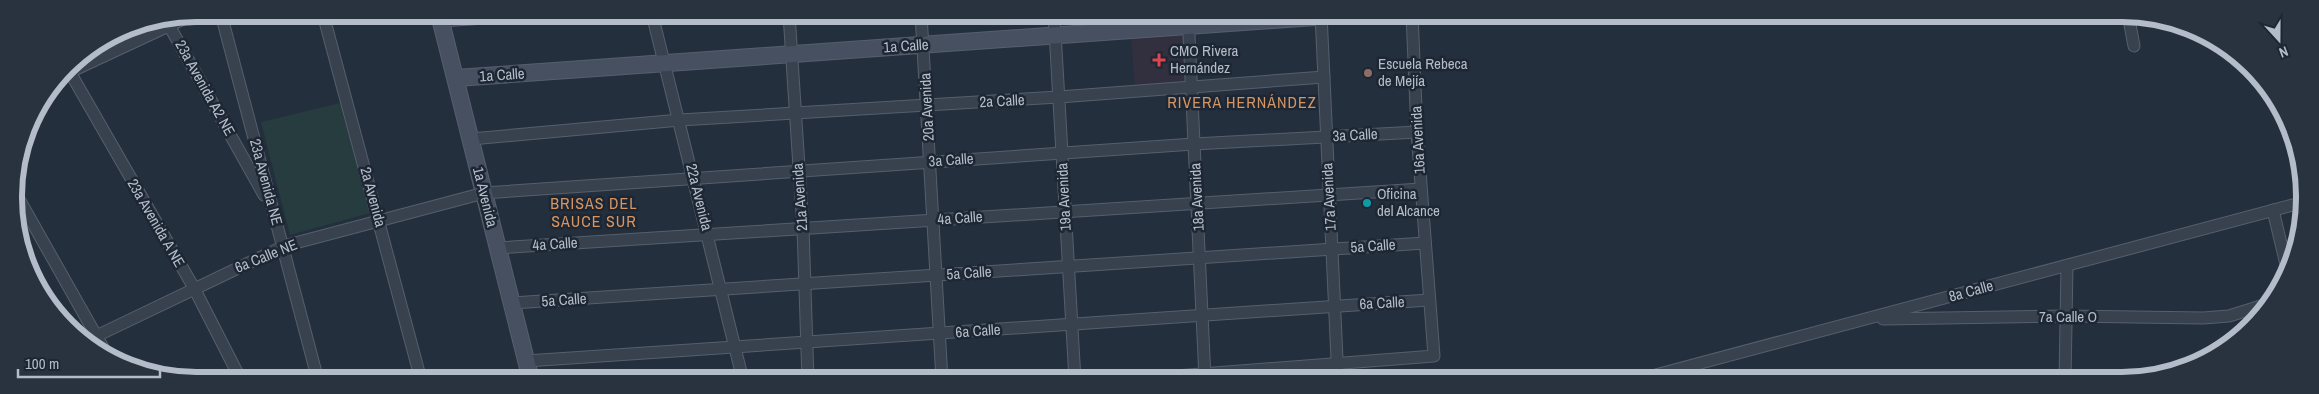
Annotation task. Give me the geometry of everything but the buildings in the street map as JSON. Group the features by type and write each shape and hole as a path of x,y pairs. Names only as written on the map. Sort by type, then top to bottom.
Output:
{"street":[{"name":"23a Avenida NE","path":"223,23 316,371"},
{"name":"2a Avenida","path":"325,23 419,371"},
{"name":"1a Avenida","path":"441,23 529,371"},
{"name":"22a Avenida","path":"654,23 680,120 741,371"},
{"name":"21a Avenida","path":"790,23 806,284 808,371"},
{"name":"20a Avenida","path":"922,23 941,371"},
{"name":"19a Avenida","path":"1054,23 1074,371"},
{"name":"1a Calle","path":"456,78 1055,37 1165,23"},
{"name":"18a Avenida","path":"1189,23 1205,371"},
{"name":"17a Avenida","path":"1321,23 1337,371"},
{"name":"16a Avenida","path":"1337,364 1434,356 1417,132 1412,23"},
{"path":"2130,23 2134,46"},
{"name":"23a Avenida A2 NE","path":"169,25 272,209"},
{"path":"89,61 160,27"},
{"name":"2a Calle","path":"471,139 680,120 1058,97 1324,77"},
{"name":"23a Avenida A NE","path":"70,78 194,288 236,371"},
{"name":"3a Calle","path":"484,194 930,161 1417,132"},
{"name":"4a Calle","path":"498,248 1421,189"},
{"name":"6a Calle NE","path":"94,337 284,246 484,194"},
{"name":"8a Calle","path":"1671,371 2296,204"},
{"path":"23,207 90,334"},
{"path":"2273,210 2285,259"},
{"name":"5a Calle","path":"512,303 1425,243"},
{"path":"2065,371 2067,266"},
{"name":"6a Calle","path":"526,361 734,346 1072,326 1202,315 1429,300"},
{"name":"7a Calle O","path":"1866,319 2066,316 2203,318 2229,316 2256,307"},
{"path":"1296,371 1337,364"}],"shaded area":[{"name":"CMO Rivera Hernández","path":"1184,31 1187,85 1135,89 1131,35"}],"green space":[{"path":"340,103 370,213 290,235 261,122"}],"place":[{"name":"CMO Rivera Hernández","path":"1159,60"},
{"name":"Escuela Rebeca de Mejía","path":"1368,73"},
{"name":"Oficina del Alcance","path":"1367,203"}],"district":[{"name":"RIVERA HERNÁNDEZ","path":"1242,102"},
{"name":"BRISAS DEL SAUCE SUR","path":"594,212"}]}
